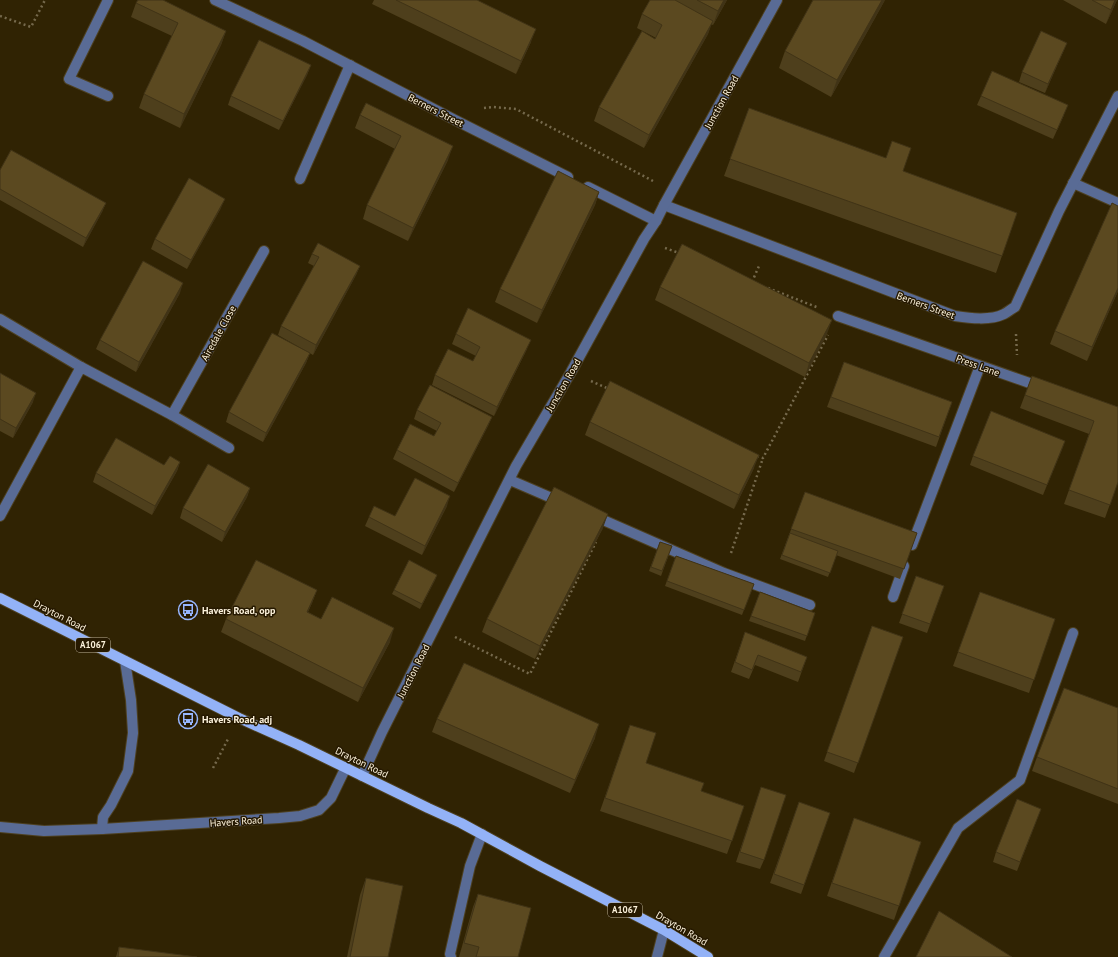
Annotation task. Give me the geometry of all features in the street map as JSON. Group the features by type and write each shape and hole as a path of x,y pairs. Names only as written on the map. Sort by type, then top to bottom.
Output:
{"main road":[{"name":"Drayton Road","path":"0,598 239,718 346,767 461,823 540,866 664,930 708,957"}],"street":[{"path":"108,0 69,78 108,96"},
{"name":"Berners Street","path":"215,0 303,41 656,221"},
{"name":"Junction Road","path":"362,776 382,732 516,466 571,372 644,239 656,221 777,0"},
{"path":"300,179 350,65"},
{"path":"1015,307 1059,211 1118,96"},
{"path":"1073,183 1118,203"},
{"name":"Berners Street","path":"664,205 955,316 973,318 993,317 1002,315 1015,307"},
{"name":"Airedale Close","path":"172,415 264,251"},
{"name":"Press Lane","path":"838,316 1052,391"},
{"path":"0,319 81,367 172,415 229,448"},
{"path":"893,597 980,366"},
{"path":"0,516 81,367"},
{"path":"510,480 571,507"},
{"path":"585,513 724,573 810,605"},
{"path":"884,957 958,828 1020,780 1073,633"},
{"path":"102,829 103,817 112,805 128,771 133,733 131,700 125,662"},
{"name":"Havers Road","path":"0,827 44,830 102,829 300,816 319,810 331,798 346,767"},
{"path":"450,957 470,866 482,834"},
{"path":"657,957 664,930"}],"path":[{"path":"0,16 31,27 45,0"},
{"path":"444,114 493,107 516,109 672,190"},
{"path":"644,239 680,254"},
{"path":"745,279 752,282"},
{"path":"724,573 763,458 838,316 767,288"},
{"path":"1015,307 1017,358 1015,377"},
{"path":"571,372 614,391"},
{"path":"756,455 763,458"},
{"path":"435,627 530,674 606,522"},
{"path":"213,768 239,718"}],"building":[{"path":"138,0 163,0 226,31 184,114 144,94 178,23 136,3"},
{"path":"396,0 477,0 536,29 521,61"},
{"path":"650,0 675,0 713,21 649,135 599,107 642,31 655,39 662,25 642,14"},
{"path":"697,0 724,0 718,11"},
{"path":"813,0 882,0 837,80 785,51"},
{"path":"1092,0 1115,0 1111,10"},
{"path":"1041,31 1067,43 1048,84 1022,72"},
{"path":"259,40 311,65 283,121 231,96"},
{"path":"992,71 1068,105 1057,130 981,96"},
{"path":"366,103 453,146 413,228 367,205 401,136 360,115"},
{"path":"749,108 886,158 892,141 911,148 903,171 1017,213 1002,256 730,159"},
{"path":"11,150 106,203 86,238 0,189 0,170"},
{"path":"558,171 599,192 542,310 500,289"},
{"path":"189,178 225,199 191,260 155,239"},
{"path":"1112,203 1118,206 1118,288 1092,347 1055,331"},
{"path":"318,243 360,266 316,345 281,326 319,257 312,254"},
{"path":"682,244 832,320 809,363 660,287"},
{"path":"143,261 183,283 139,362 100,340"},
{"path":"468,308 531,340 497,407 435,375 448,349 473,361 480,347 456,334"},
{"path":"272,333 310,353 266,433 229,412"},
{"path":"844,362 952,402 939,437 831,397"},
{"path":"0,373 36,393 16,428 0,419"},
{"path":"1032,376 1118,407 1118,482 1110,505 1069,490 1094,421 1025,395"},
{"path":"610,381 759,455 739,495 590,422"},
{"path":"430,385 492,417 458,483 397,450 410,424 434,436 441,423 417,410"},
{"path":"991,411 1065,441 1047,485 973,456"},
{"path":"116,438 164,465 170,456 180,462 155,506 96,473"},
{"path":"208,464 250,488 225,532 183,508"},
{"path":"415,478 450,496 425,546 369,517 374,506 395,516"},
{"path":"554,487 608,514 540,646 487,619"},
{"path":"805,492 917,533 904,569 791,529"},
{"path":"790,533 838,551 830,573 782,555"},
{"path":"660,542 672,546 662,571 651,567"},
{"path":"676,556 754,584 744,610 667,581"},
{"path":"256,560 317,590 307,612 321,619 332,597 394,628 363,688 226,619"},
{"path":"409,560 437,575 422,604 394,590"},
{"path":"916,576 944,586 930,624 902,614"},
{"path":"760,592 815,613 807,636 751,616"},
{"path":"980,592 1055,619 1034,680 958,652"},
{"path":"872,626 903,637 858,763 827,752"},
{"path":"745,632 807,657 801,672 758,655 752,670 735,662"},
{"path":"464,663 599,724 575,780 437,719"},
{"path":"1064,688 1118,708 1118,789 1037,757"},
{"path":"630,725 656,733 646,763 704,783 701,791 744,806 732,841 605,798"},
{"path":"761,787 786,795 764,860 740,852"},
{"path":"1017,799 1041,809 1020,862 996,852"},
{"path":"799,802 830,813 804,885 774,874"},
{"path":"854,818 921,842 899,906 832,883"},
{"path":"366,878 403,886 388,957 350,957"},
{"path":"478,894 531,908 518,957 476,957 479,947 464,943"},
{"path":"939,911 1012,957 916,957"},
{"path":"119,947 197,957 118,957"}],"place":[{"name":"Havers Road, opp","path":"188,610"},
{"name":"Havers Road, adj","path":"188,719"}]}
